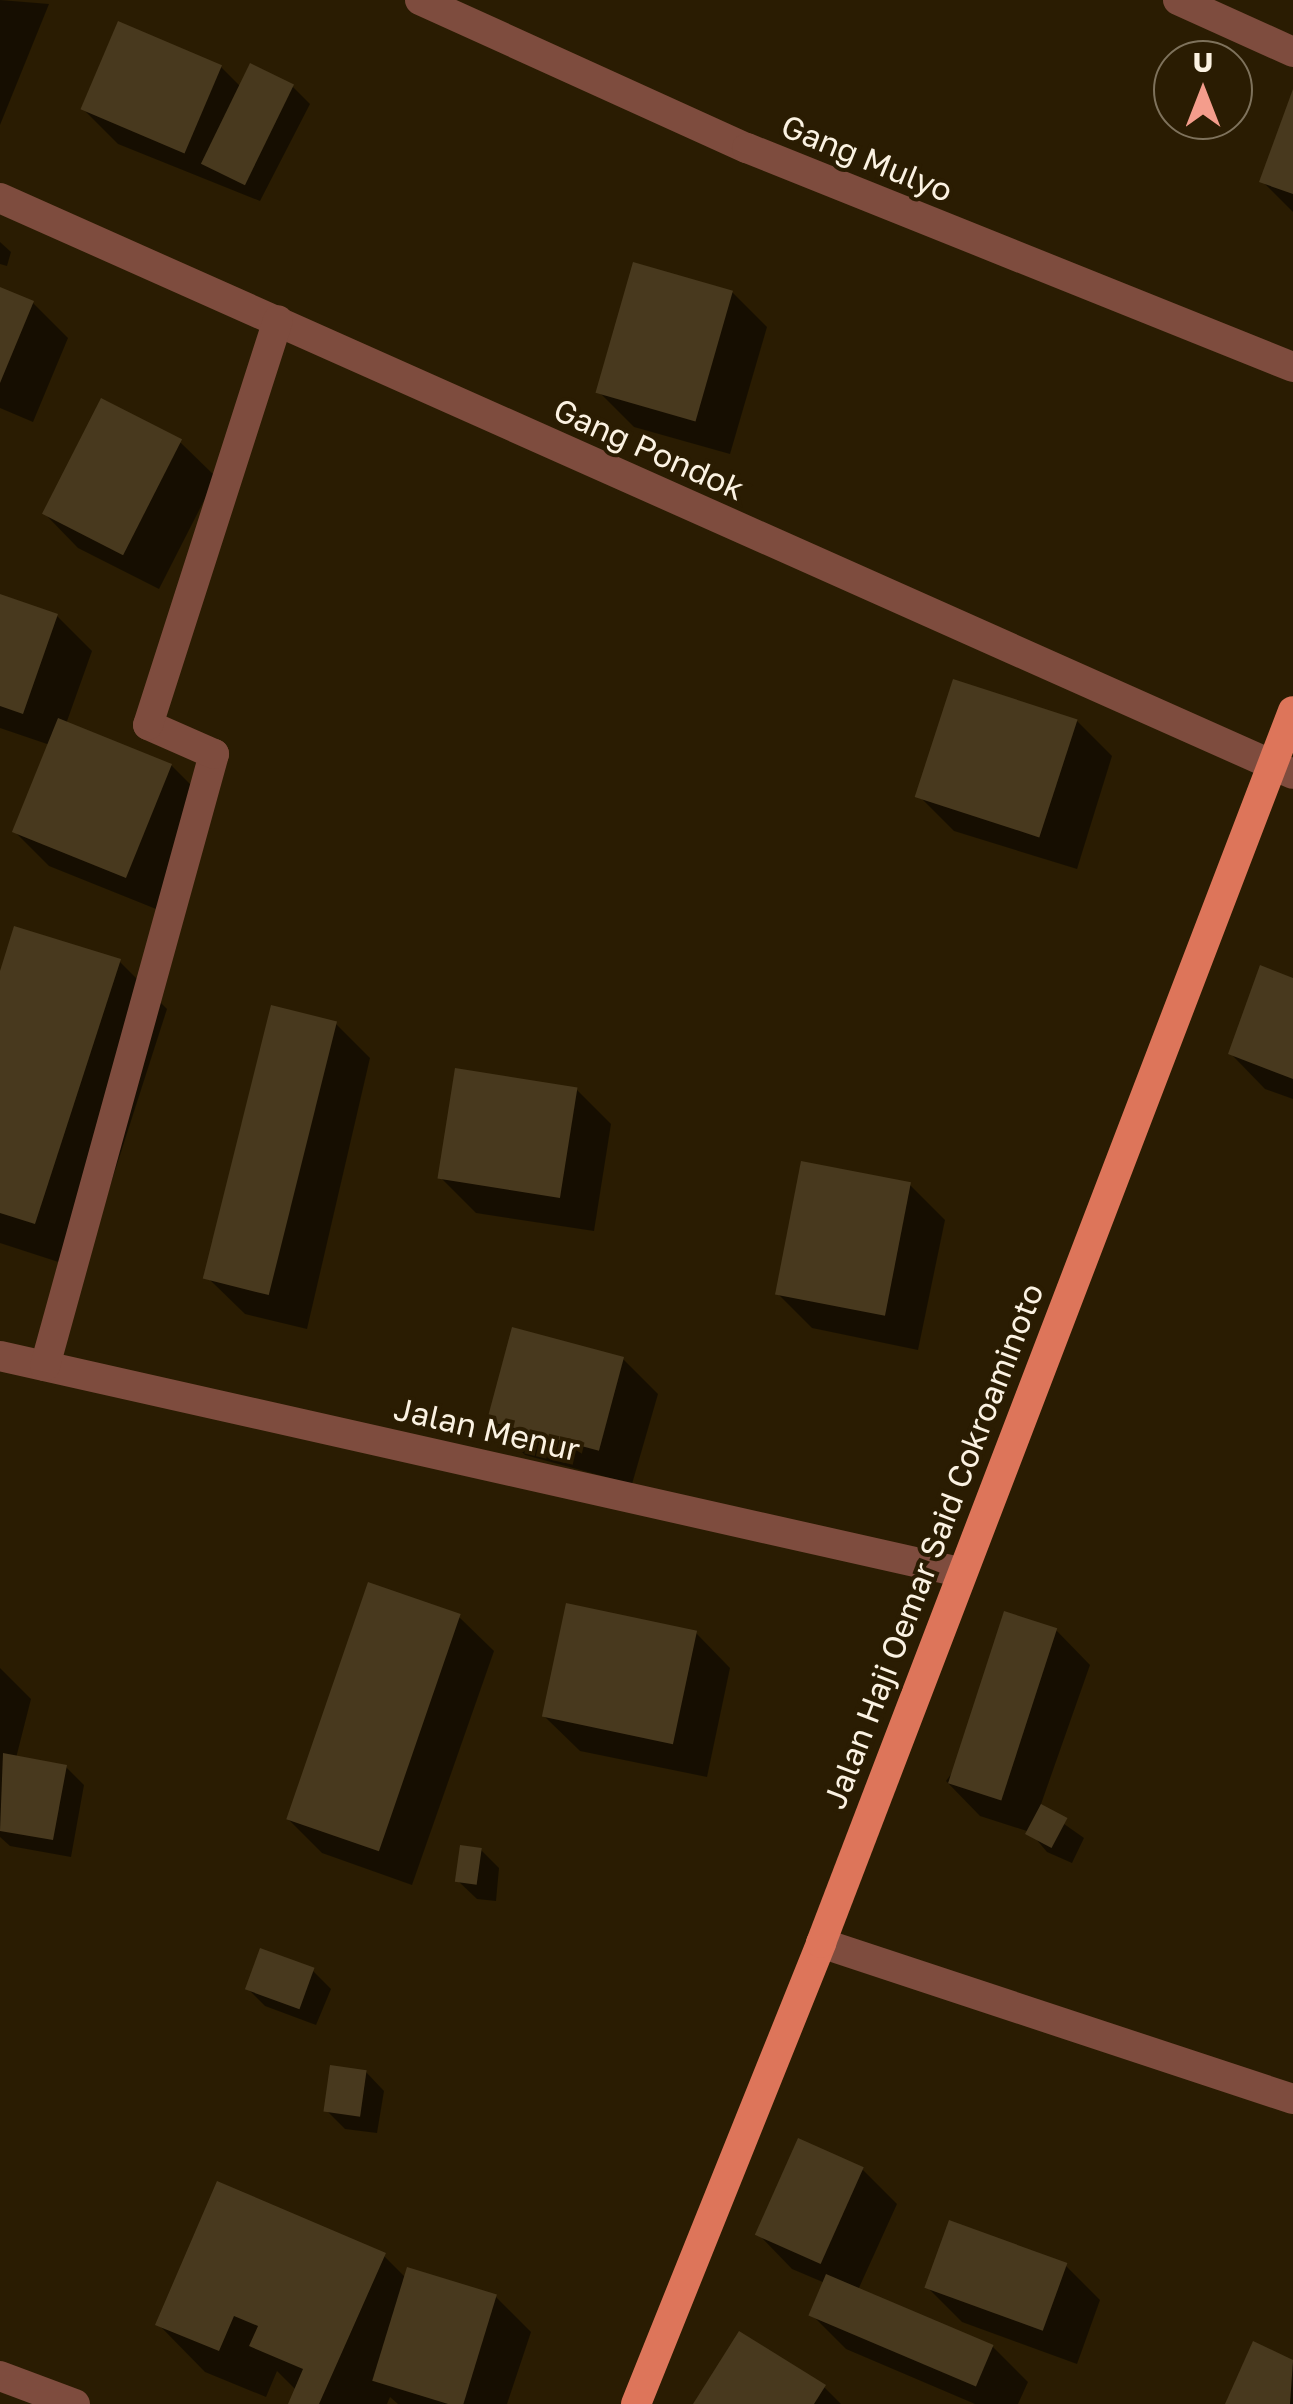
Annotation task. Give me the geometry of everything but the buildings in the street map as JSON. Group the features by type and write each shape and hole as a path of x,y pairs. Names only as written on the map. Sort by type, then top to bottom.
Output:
{"main road":[{"name":"Jalan Haji Oemar Said Cokroaminoto","path":"636,2404 821,1943 959,1572 1281,770 1293,711"}],"street":[{"name":"Gang Mulyo","path":"420,0 747,148 1293,367"},
{"path":"1178,0 1293,52"},
{"name":"Gang Pondok","path":"0,198 1281,770"},
{"path":"46,1366 214,754 148,726 278,320"},
{"name":"Jalan Menur","path":"0,1356 959,1572"},
{"path":"821,1943 1293,2099"},
{"path":"0,2376 75,2404"}]}
